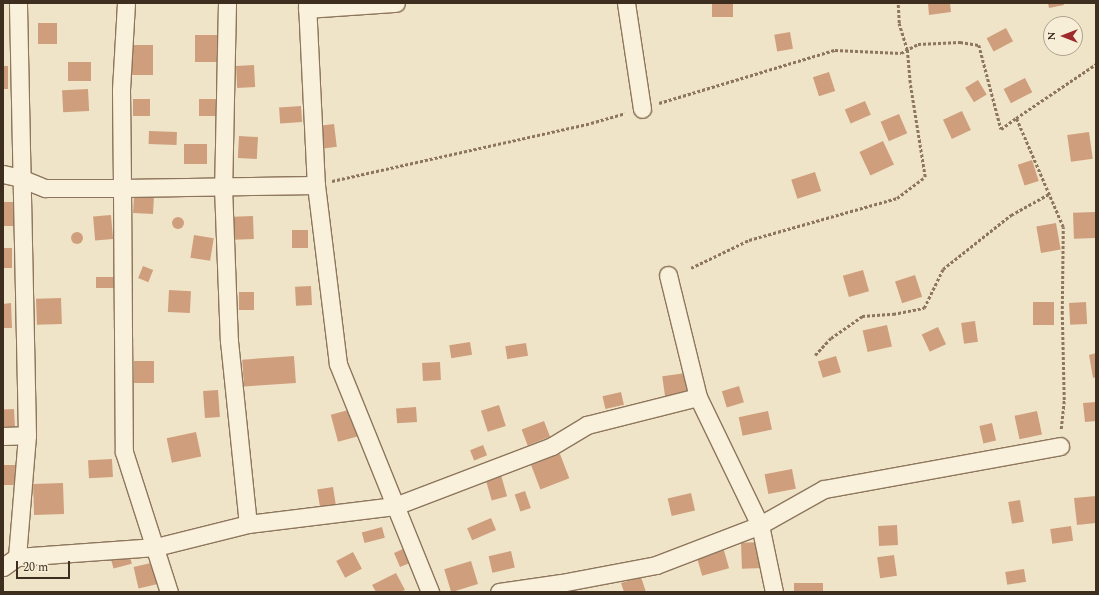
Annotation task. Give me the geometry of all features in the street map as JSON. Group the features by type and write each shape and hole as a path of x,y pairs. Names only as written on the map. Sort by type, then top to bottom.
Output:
{"street":[{"path":"17,557 26,435 20,178 18,3"},
{"path":"126,3 121,90 124,452 156,547 169,592"},
{"path":"228,3 223,187 228,341 248,524"},
{"path":"396,3 307,6 316,185 338,364 430,592"},
{"path":"626,3 642,108"},
{"path":"3,174 20,178 45,188 316,185"},
{"path":"668,275 698,397 760,525 774,592"},
{"path":"3,567 17,557 156,547 248,524 395,506 552,446 587,425 698,397"},
{"path":"3,436 26,435"},
{"path":"499,592 562,588 656,565 760,525 824,489 1060,446"}],"path":[{"path":"691,268 749,240 897,198 925,177 910,83 907,50 899,23 898,3"},
{"path":"316,185 584,124 835,50 901,53 918,44 960,42 979,45 1001,129 1096,64"},
{"path":"1016,118 1063,227 1062,314 1064,400 1060,446"},
{"path":"815,355 831,338 862,316 893,314 924,308 943,269 1011,215 1049,194"}],"building":[{"path":"712,3 733,3 733,17 712,17"},
{"path":"928,3 950,3 951,12 929,15"},
{"path":"1048,3 1063,3 1064,5 1049,8"},
{"path":"38,23 57,23 57,44 38,44"},
{"path":"1006,28 1013,41 994,52 987,38"},
{"path":"790,32 793,49 777,52 774,35"},
{"path":"195,35 220,35 220,62 195,62"},
{"path":"127,45 153,45 153,75 127,75"},
{"path":"68,62 91,62 91,81 68,81"},
{"path":"254,65 255,87 237,88 236,66"},
{"path":"3,66 8,66 8,89 3,89"},
{"path":"829,72 835,91 819,96 813,77"},
{"path":"1025,78 1032,92 1011,103 1004,89"},
{"path":"978,80 987,95 974,102 965,88"},
{"path":"88,89 89,111 63,112 62,90"},
{"path":"133,99 150,99 150,116 133,116"},
{"path":"199,99 216,99 216,116 199,116"},
{"path":"865,101 871,115 851,123 845,110"},
{"path":"301,106 302,122 280,123 279,108"},
{"path":"962,111 971,130 952,139 943,120"},
{"path":"899,114 907,133 889,141 881,122"},
{"path":"334,124 337,147 324,148 321,126"},
{"path":"149,131 177,132 177,145 149,144"},
{"path":"1089,132 1093,159 1071,162 1067,135"},
{"path":"239,136 258,137 257,159 238,158"},
{"path":"883,141 894,165 870,176 859,152"},
{"path":"184,144 207,144 207,164 184,164"},
{"path":"1032,160 1039,181 1025,186 1018,165"},
{"path":"815,172 821,191 797,199 791,180"},
{"path":"134,195 154,196 153,214 133,213"},
{"path":"3,202 14,202 14,226 3,226"},
{"path":"1095,212 1096,238 1074,239 1073,213"},
{"path":"111,215 113,239 95,240 93,217"},
{"path":"253,216 254,239 234,240 233,217"},
{"path":"176,217 180,217 184,223 180,229 176,229 172,225 172,221"},
{"path":"1056,223 1061,250 1041,253 1036,226"},
{"path":"292,230 308,230 308,248 292,248"},
{"path":"75,232 79,232 83,238 79,244 75,244 71,240 71,236"},
{"path":"194,235 214,238 210,261 190,258"},
{"path":"3,248 12,248 12,268 3,268"},
{"path":"143,266 153,270 148,282 138,278"},
{"path":"863,270 869,291 849,297 843,276"},
{"path":"915,275 922,297 902,303 895,281"},
{"path":"96,277 121,277 121,288 96,288"},
{"path":"311,286 312,305 296,306 295,287"},
{"path":"169,290 191,291 190,313 168,312"},
{"path":"239,292 254,292 254,310 239,310"},
{"path":"61,298 62,324 37,325 36,299"},
{"path":"1033,302 1054,302 1054,325 1033,325"},
{"path":"1086,302 1087,324 1070,325 1069,303"},
{"path":"11,303 12,328 3,328 3,304"},
{"path":"975,321 978,342 964,344 961,323"},
{"path":"887,325 892,346 868,352 863,331"},
{"path":"938,327 946,344 930,352 922,335"},
{"path":"470,342 472,355 451,358 449,345"},
{"path":"526,343 528,356 507,359 505,346"},
{"path":"1096,353 1096,377 1093,378 1089,355"},
{"path":"294,356 296,383 244,387 242,360"},
{"path":"836,356 841,372 823,378 818,362"},
{"path":"134,361 154,361 154,383 134,383"},
{"path":"440,362 441,380 423,381 422,363"},
{"path":"686,373 689,394 665,397 662,376"},
{"path":"739,386 744,402 727,408 722,391"},
{"path":"218,390 220,417 205,418 203,391"},
{"path":"621,392 624,405 605,409 602,396"},
{"path":"1096,402 1096,421 1085,422 1083,403"},
{"path":"499,405 506,426 488,432 481,411"},
{"path":"416,407 417,422 397,423 396,408"},
{"path":"14,409 15,427 4,428 3,410"},
{"path":"352,409 359,436 338,442 331,415"},
{"path":"768,411 772,430 743,436 739,417"},
{"path":"1037,411 1042,434 1019,439 1015,416"},
{"path":"544,421 550,437 528,445 522,430"},
{"path":"992,423 996,441 983,443 979,426"},
{"path":"196,432 201,456 172,463 167,438"},
{"path":"483,445 487,455 474,460 470,450"},
{"path":"560,454 569,478 540,489 531,465"},
{"path":"112,459 113,477 89,478 88,460"},
{"path":"3,465 17,465 17,485 3,485"},
{"path":"792,469 796,489 768,494 765,474"},
{"path":"501,475 507,496 492,501 486,479"},
{"path":"63,483 64,514 34,515 33,484"},
{"path":"333,487 336,506 320,508 317,490"},
{"path":"525,491 531,508 520,512 515,495"},
{"path":"691,493 695,511 672,516 668,498"},
{"path":"1096,496 1096,523 1077,525 1074,498"},
{"path":"1020,500 1024,522 1012,524 1008,502"},
{"path":"491,518 496,530 472,540 467,528"},
{"path":"897,525 898,545 879,546 878,526"},
{"path":"1071,526 1073,541 1052,544 1050,529"},
{"path":"382,527 385,538 365,543 362,532"},
{"path":"762,542 763,568 742,569 741,543"},
{"path":"723,547 729,568 702,576 696,555"},
{"path":"405,548 410,563 400,567 394,553"},
{"path":"511,551 515,568 492,573 489,556"},
{"path":"353,552 362,569 345,578 336,561"},
{"path":"129,553 132,564 113,569 111,558"},
{"path":"894,555 897,576 880,578 877,557"},
{"path":"471,561 478,584 451,592 444,569"},
{"path":"155,562 160,583 139,588 134,567"},
{"path":"1024,569 1026,582 1007,585 1005,572"},
{"path":"396,573 405,590 400,592 376,592 372,585"},
{"path":"641,577 646,592 624,592 621,583"},
{"path":"794,583 823,583 823,592 794,592"}]}
